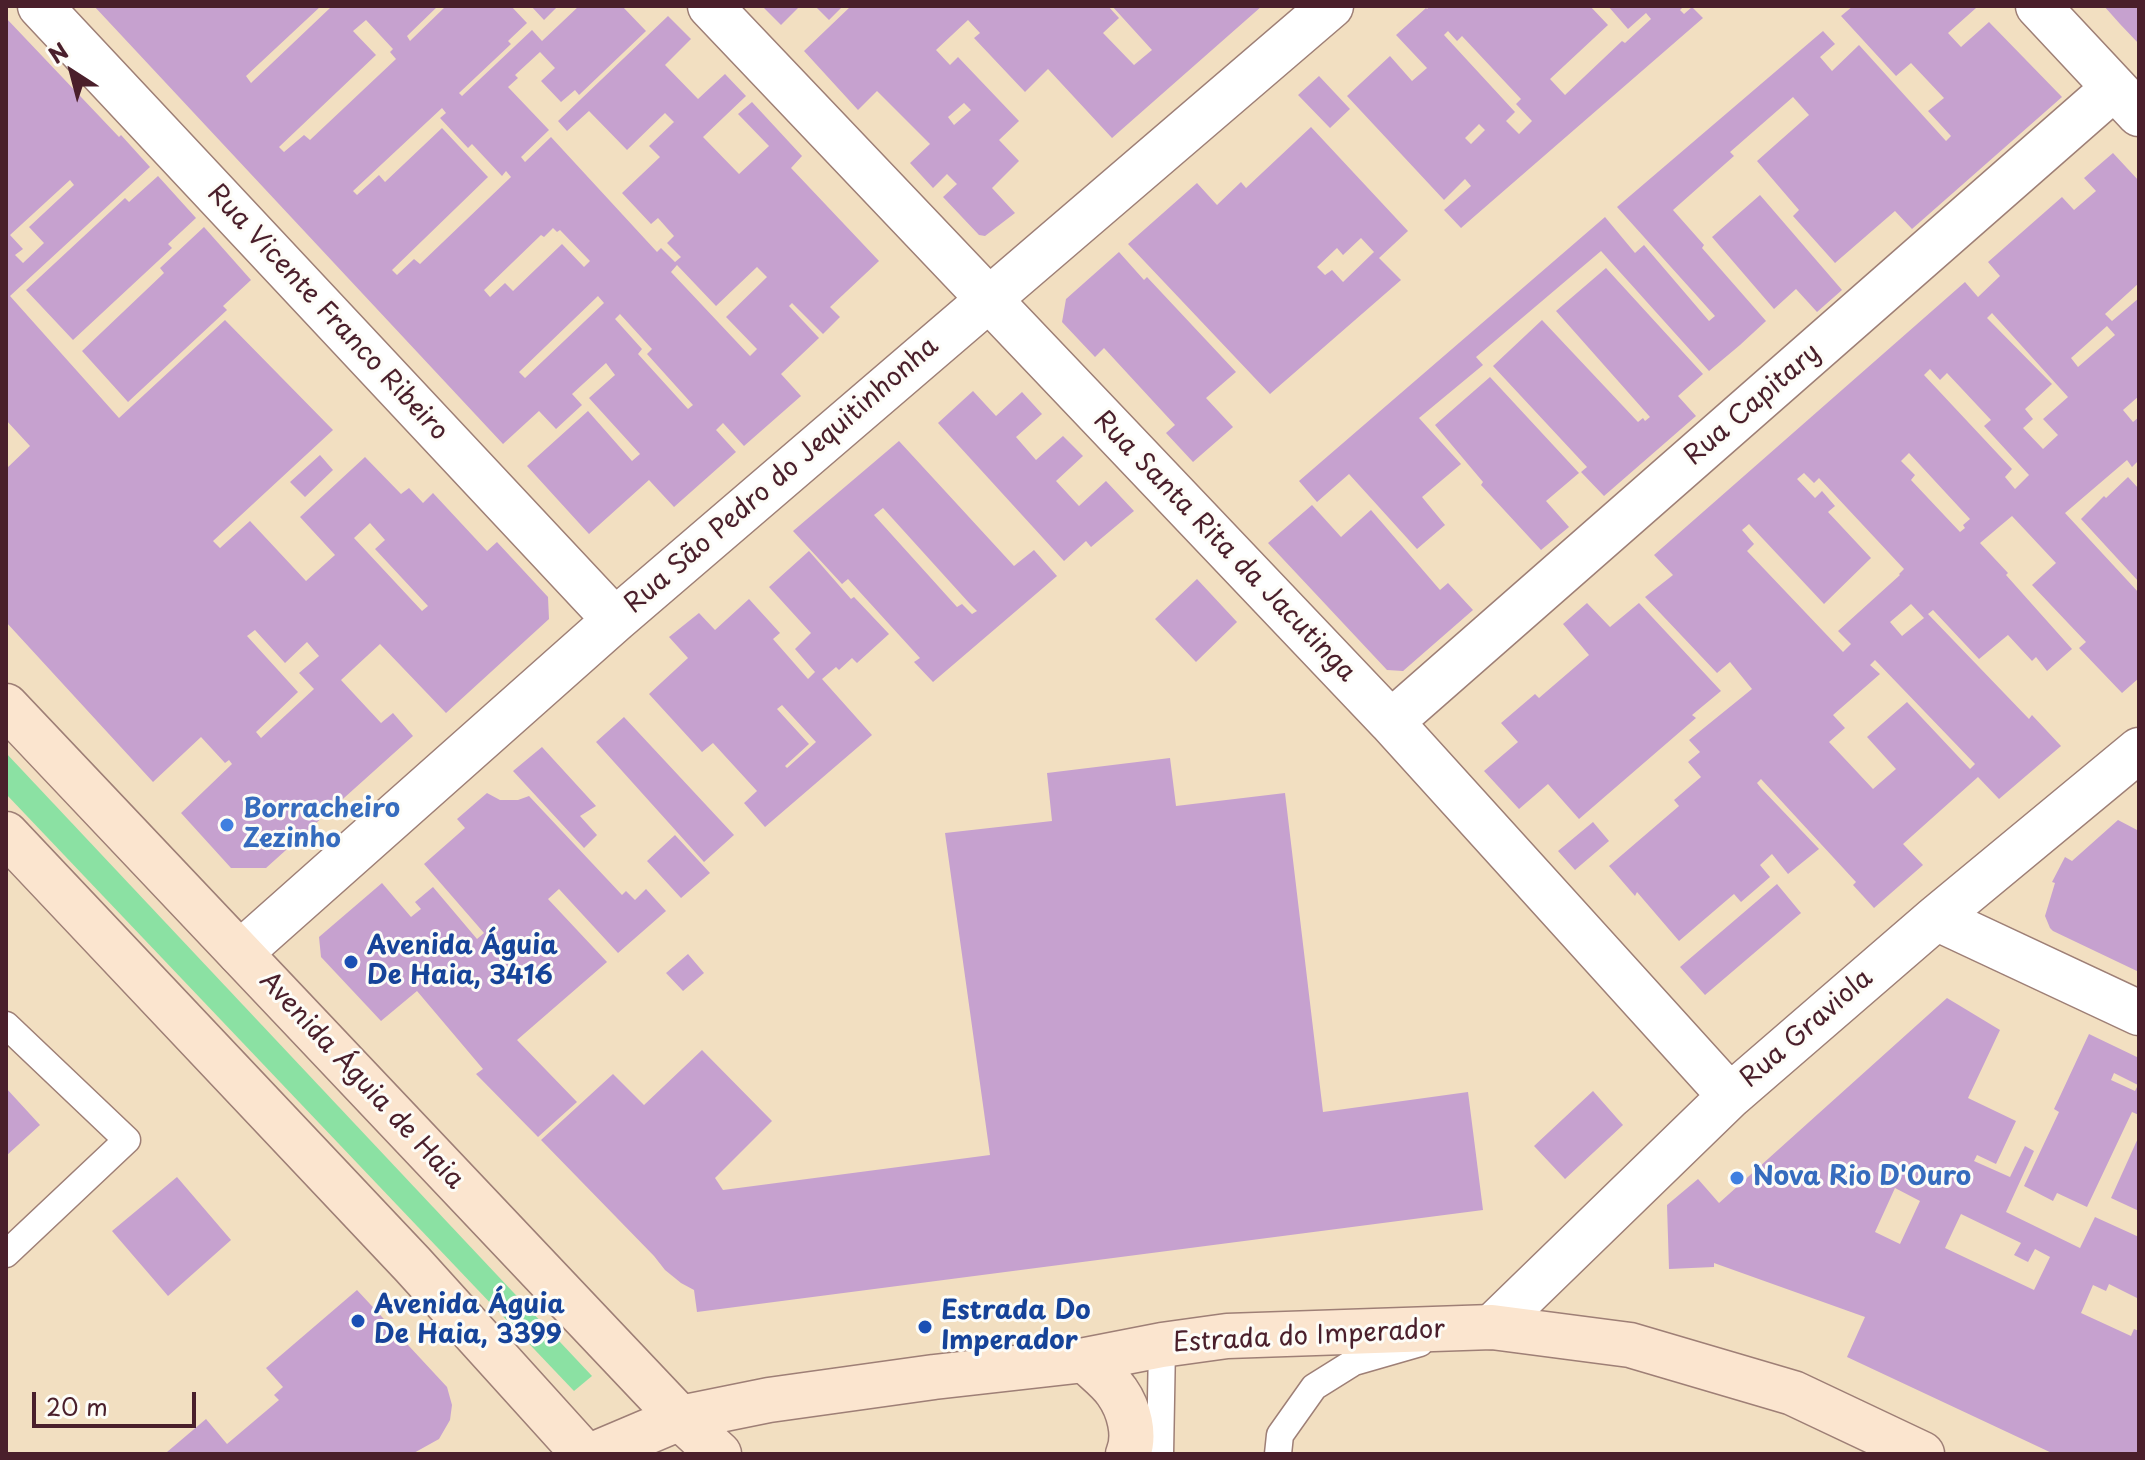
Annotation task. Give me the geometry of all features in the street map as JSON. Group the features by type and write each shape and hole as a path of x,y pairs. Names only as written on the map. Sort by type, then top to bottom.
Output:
{"main road":[{"name":"Avenida Águia de Haia","path":"6,706 680,1418 719,1454"},
{"path":"6,834 413,1265 584,1454"},
{"name":"Estrada do Imperador","path":"595,1454 680,1418 769,1400 1085,1360 1227,1336 1483,1327 1630,1345 1793,1393 1922,1454"},
{"path":"1085,1360 1117,1391 1130,1420 1131,1448 1128,1454"}],"street":[{"name":"Rua Vicente Franco Ribeiro","path":"40,6 615,620"},
{"name":"Rua Santa Rita da Jacutinga","path":"710,6 1391,722 1730,1096"},
{"name":"Rua São Pedro do Jequitinhonha","path":"240,953 615,620 1331,6"},
{"path":"2038,6 2127,101"},
{"name":"Rua Capitary","path":"1391,722 2127,101"},
{"name":"Rua Graviola","path":"1483,1327 1730,1096 1936,918 2139,750"},
{"path":"1936,918 2139,1013"}],"lane":[{"path":"6,1025 127,1140 6,1254"},
{"path":"1278,1454 1280,1435 1314,1387 1354,1362 1483,1327"},
{"path":"1160,1454 1162,1345"}],"green space":[{"path":"6,753 592,1376 574,1391 6,794"}],"building":[{"path":"94,6 321,6 246,76 251,83 330,8 328,6 438,6 407,36 410,41 446,6 511,6 527,23 508,41 511,44 459,93 462,96 532,30 542,41 579,6 622,6 646,31 579,95 575,90 561,102 541,81 555,68 540,52 515,75 518,78 508,87 549,130 521,157 525,162 551,137 657,252 661,248 675,262 681,257 667,243 674,236 658,218 651,224 622,193 660,157 649,146 674,122 665,113 627,150 589,111 567,131 558,121 668,16 691,39 665,65 698,99 725,74 746,96 703,137 739,174 769,146 738,114 752,102 802,156 791,168 879,261 830,307 840,317 823,334 792,303 789,306 819,338 781,374 801,396 744,446 723,423 716,430 736,452 674,507 649,480 589,534 527,466 588,411 632,461 640,454 589,398 615,375 606,363 572,394 582,405 556,429 539,411 503,444","holes":["366,20 393,49 390,52 396,59 310,140 304,135 284,152 279,147 376,55 353,31","442,108 446,113 440,118 468,148 472,144 502,176 506,171 511,177 420,264 414,259 397,275 392,270 488,177 442,128 385,182 379,175 357,195 353,191","553,228 557,232 560,230 590,261 584,267 562,244 513,291 505,283 490,297 484,290 541,235 544,237","677,265 716,306 757,267 767,277 726,317 757,349 750,356 671,272","598,296 604,303 525,378 519,372","620,314 652,349 647,354 693,405 688,409 638,354 642,349 615,319"]},
{"path":"531,6 558,6 544,20"},
{"path":"762,6 800,6 781,25"},
{"path":"815,6 843,6 829,20"},
{"path":"851,6 1108,6 1119,18 1103,33 1134,65 1152,50 1112,6 1262,6 1112,138 1048,69 1025,92 974,38 980,33 968,20 936,50 950,65 958,57 1019,121 999,140 1019,161 992,188 1015,213 985,236 979,235 943,197 957,184 947,174 933,188 910,163 930,144 877,91 858,110 804,51","holes":["964,103 971,110 954,125 948,117"]},
{"path":"1430,6 1590,6 1608,25 1550,79 1565,95 1622,41 1625,43 1651,19 1646,13 1628,29 1608,6 1684,6 1680,10 1684,14 1692,7 1703,18 1461,228 1444,210 1471,186 1465,179 1444,200 1347,96 1390,56 1412,81 1427,68 1396,35","holes":["1448,31 1457,41 1462,36 1521,99 1516,104 1532,121 1519,134 1506,121 1515,112 1444,35","1479,124 1485,130 1471,144 1465,138"]},
{"path":"1853,6 1974,6 1976,8 1948,33 1961,47 1989,22 2062,97 1912,229 1895,211 1835,263 1793,216 1799,210 1757,161 1809,115 1793,97 1730,152 1734,156 1673,210 1766,321 1740,345 1709,371 1601,251 1476,357 1483,365 1419,418 1461,464 1422,497 1445,525 1417,549 1349,474 1317,502 1299,481 1605,217 1635,253 1644,245 1709,321 1715,316 1617,207 1823,31 1835,44 1820,57 1832,71 1859,45 1946,141 1951,136 1928,111 1944,98 1911,63 1896,76 1841,16"},
{"path":"2104,6 2139,6 2139,44 2120,24"},
{"path":"6,18 150,167 10,296 119,418 225,320 333,430 213,541 220,548 250,521 306,581 335,555 300,517 365,457 401,494 409,488 423,503 433,493 487,551 497,542 548,597 549,619 446,713 380,644 341,680 381,723 393,713 413,736 266,868 231,868 181,813 232,764 229,760 225,763 201,737 153,782 6,622 6,469 30,446 6,420","holes":["70,180 74,185 29,227 44,243 23,263 15,255 23,249 10,235","370,523 385,540 375,549 428,606 422,611 354,538","255,630 285,663 307,642 319,656 299,673 314,689 261,738 256,732 298,692 247,636"]},
{"path":"1319,76 1350,109 1330,128 1298,95"},
{"path":"1311,127 1408,231 1379,258 1401,280 1270,394 1128,244 1197,183 1217,205 1241,182 1246,188","holes":["1361,238 1374,252 1343,282 1332,270 1325,275 1317,267 1337,248 1343,255"]},
{"path":"2113,153 2139,181 2139,283 2105,314 2112,321 2139,298 2139,396 2123,410 2133,422 2139,417 2139,460 2132,467 2127,460 2065,513 2139,593 2139,678 2122,693 2079,648 2086,642 2032,585 2056,563 2012,516 1980,543 2072,649 2047,671 2036,657 2032,661 2008,635 1979,659 1933,610 1928,614 2029,719 2032,715 2061,746 1999,799 1978,777 1903,844 1923,865 1874,908 1853,885 1856,882 1761,779 1757,783 1761,788 1819,849 1788,874 1772,854 1760,865 1770,877 1741,902 1734,894 1679,941 1637,892 1635,896 1609,866 1679,806 1674,800 1701,777 1688,762 1700,752 1689,740 1752,689 1730,662 1717,673 1645,597 1673,575 1654,555 1965,282 1978,297 2000,276 1988,262 2062,197 2074,210 2096,191 2084,178","holes":["1992,313 2068,397 2043,419 2058,435 2043,449 2023,428 2033,419 2025,409 2052,384 1987,318","2107,326 2115,335 2078,367 2071,358","1930,369 1940,380 1947,373 1991,420 1984,426 2029,475 2015,489 2005,477 2012,469 1924,375","1909,453 1970,519 1963,525 1965,528 1960,532 1911,480 1915,475 1901,461","1804,473 1814,483 1819,478 1904,569 1838,631 1851,644 1843,652 1747,551 1754,544 1742,530 1749,524 1824,604 1871,558 1828,512 1835,506 1822,491 1815,498 1797,479","1911,604 1924,618 1902,636 1890,622","1875,660 1975,764 1970,769 1907,702 1867,737 1896,769 1873,789 1829,742 1845,728 1833,715 1880,674 1870,665"]},
{"path":"158,176 196,218 168,244 172,248 73,340 26,290 125,198 129,202"},
{"path":"1760,195 1842,290 1817,312 1796,289 1774,309 1712,237"},
{"path":"204,227 251,280 223,306 227,310 128,402 82,351 164,273 160,268"},
{"path":"1119,252 1144,280 1147,277 1236,372 1206,398 1233,427 1193,462 1166,433 1175,425 1104,348 1095,357 1062,322 1066,299"},
{"path":"1606,268 1703,374 1678,396 1696,416 1604,496 1581,472 1587,467 1493,366 1542,320 1638,422 1650,417 1556,311"},
{"path":"1490,377 1579,473 1546,501 1569,527 1541,550 1481,485 1483,482 1435,425"},
{"path":"973,391 996,416 1022,392 1042,414 1016,437 1036,460 1063,436 1083,456 1056,481 1079,506 1106,481 1134,511 1091,547 1086,541 1064,561 938,423"},
{"path":"899,441 1014,566 1034,550 1057,576 933,682 914,662 920,658 848,579 842,584 793,531","holes":["883,508 977,611 972,614 962,604 957,607 874,515"]},
{"path":"320,455 333,470 305,497 290,482"},
{"path":"2128,477 2139,489 2139,582 2081,519"},
{"path":"1312,505 1341,537 1371,510 1440,590 1448,583 1473,610 1403,671 1387,670 1268,543"},
{"path":"809,551 851,599 854,597 889,634 857,663 852,658 822,679 872,735 765,827 744,803 757,791 713,743 702,752 649,694 688,658 669,637 699,613 715,630 749,599 780,633 773,639 808,679 815,672 795,649 811,633 769,587","holes":["782,705 816,742 787,768 785,766 809,744 777,709"]},
{"path":"1197,579 1237,622 1196,662 1155,619"},
{"path":"1587,603 1610,627 1639,603 1721,691 1692,715 1696,718 1579,819 1548,784 1519,809 1484,771 1518,742 1501,723 1535,694 1539,698 1589,655 1563,624"},
{"path":"624,717 734,835 704,862 596,742"},
{"path":"542,747 596,806 580,816 597,835 584,848 513,771"},
{"path":"1170,758 1176,806 1285,793 1323,1112 1468,1092 1483,1210 697,1312 694,1290 665,1270 541,1140 613,1074 644,1105 702,1050 772,1121 715,1178 723,1190 990,1155 945,833 1052,821 1047,773"},
{"path":"487,793 500,800 518,800 529,796 622,895 626,891 635,900 646,889 666,911 618,953 559,889 548,899 607,962 517,1040 577,1102 538,1137 476,1074 483,1069 417,991 381,1021 321,957 319,937 382,883 411,917 421,909 415,902 433,887 477,939 484,933 424,864 465,828 457,819"},
{"path":"2118,820 2139,831 2139,972 2053,931 2045,916 2055,883 2052,882 2065,857 2072,861"},
{"path":"1593,822 1609,841 1575,870 1558,851"},
{"path":"675,835 710,873 681,898 647,861"},
{"path":"1777,884 1801,913 1705,995 1680,967"},
{"path":"688,954 704,973 683,991 666,973"},
{"path":"1947,998 2000,1030 1968,1098 2016,1121 1996,1164 1977,1155 1974,1161 2010,1177 2025,1146 2034,1151 2006,1212 2080,1248 2095,1217 2139,1237 2139,1299 2109,1284 2106,1291 2093,1285 2081,1313 2131,1336 2134,1329 2139,1331 2139,1454 2054,1454 1847,1357 1865,1317 1714,1263 1714,1267 1669,1269 1667,1205 1698,1179 1719,1203","holes":["1895,1188 1920,1201 1900,1244 1875,1232","1961,1214 2021,1243 2014,1255 2028,1262 2035,1249 2050,1257 2034,1290 1945,1248"]},
{"path":"2089,1034 2139,1058 2139,1115 2132,1112 2087,1207 2057,1193 2053,1201 2024,1186 2059,1112 2054,1109","holes":["2114,1073 2138,1085 2135,1091 2111,1080"]},
{"path":"6,1088 40,1125 6,1156"},
{"path":"1593,1091 1623,1125 1565,1179 1534,1146"},
{"path":"2139,1136 2139,1211 2111,1198"},
{"path":"177,1177 231,1240 168,1296 112,1231"},
{"path":"357,1290 447,1387 452,1405 450,1420 439,1439 412,1454 168,1454 206,1419 227,1444 279,1400 274,1395 283,1387 266,1368"}],"place":[{"name":"Borracheiro Zezinho","path":"227,825"},
{"name":"Avenida Águia De Haia, 3416","path":"351,962"},
{"name":"Nova Rio D'Ouro","path":"1737,1178"},
{"name":"Avenida Águia De Haia, 3399","path":"358,1321"},
{"name":"Estrada Do Imperador","path":"925,1327"}]}
